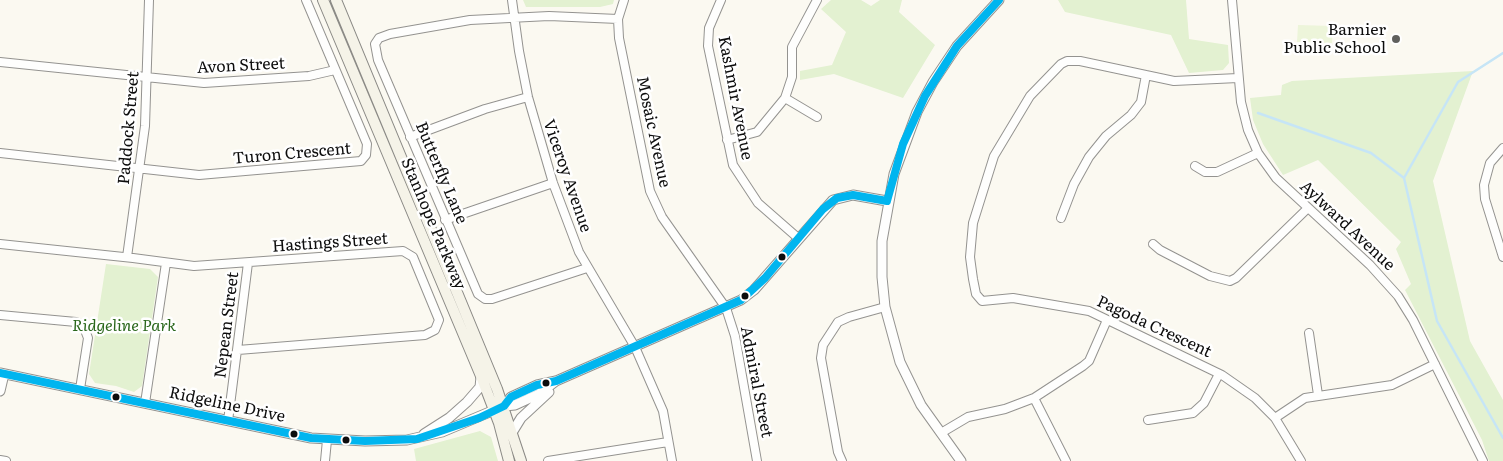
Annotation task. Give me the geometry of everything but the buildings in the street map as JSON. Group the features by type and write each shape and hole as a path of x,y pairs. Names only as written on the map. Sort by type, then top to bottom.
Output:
{"main road":[{"name":"Stanhope Parkway","path":"323,0 480,376 494,411 509,461"},
{"name":"Stanhope Parkway","path":"336,0 504,406 521,461"}],"street":[{"name":"Paddock Street","path":"127,257 141,167 148,77 149,0"},
{"name":"Turon Crescent","path":"141,167 199,175 361,161 366,155 366,144 306,0"},
{"name":"Viceroy Avenue","path":"512,0 528,97 553,183 572,236 587,268 635,347 663,411 672,461"},
{"name":"Mosaic Avenue","path":"624,0 618,19 623,57 653,200 726,308"},
{"name":"Kashmir Avenue","path":"721,0 711,20 708,37 727,140 736,173 753,198 798,238"},
{"path":"727,140 757,132 785,98 792,77 792,47 817,0"},
{"path":"962,461 921,405 904,371 885,307 881,260 887,201 903,144 929,89 957,46 999,0"},
{"name":"Aylward Avenue","path":"1232,0 1238,78 1244,116 1258,152 1276,178 1390,285 1409,314 1483,461"},
{"path":"514,17 577,16 618,19"},
{"name":"Butterfly Lane","path":"514,17 410,29 384,35 376,42 377,56 478,294 486,299 497,298 587,268"},
{"name":"Pagoda Crescent","path":"1238,78 1174,81 1074,60 1061,64 1052,70 1018,113 994,156 974,223 970,257 976,294 979,300 1013,298 1082,309 1219,374 1255,398 1275,418 1300,461"},
{"name":"Avon Street","path":"0,62 204,84 309,76 335,70"},
{"path":"1061,218 1074,184 1090,158 1106,136 1131,115 1141,102 1146,75"},
{"path":"410,137 476,112 528,97"},
{"path":"785,98 817,117"},
{"path":"1503,148 1488,167 1484,191 1503,258"},
{"path":"1195,166 1204,172 1217,172 1258,152"},
{"path":"0,153 141,167"},
{"path":"445,220 553,183"},
{"name":"Ridgeline Drive","path":"2,373 327,440 417,438 456,427 504,406 515,405 539,394 556,381 741,300 754,290 828,204 837,198 853,195 887,201"},
{"path":"1153,244 1160,250 1210,276 1230,280 1236,278 1308,208"},
{"name":"Hastings Street","path":"0,244 194,266 406,252 413,257 438,316 438,324 432,333 424,335 238,350"},
{"path":"145,403 166,263"},
{"name":"Nepean Street","path":"228,421 248,263"},
{"path":"842,461 838,452 821,358 823,345 838,322 885,307"},
{"name":"Admiral Street","path":"726,308 735,336 757,461"},
{"path":"0,315 76,322 83,325 88,338 80,389"},
{"path":"940,433 964,419 1005,409 1034,398 1089,361 1107,320"},
{"path":"1309,333 1318,395"},
{"path":"1275,418 1297,402 1318,395 1392,385 1435,364"},
{"path":"0,391 2,373"},
{"path":"1148,420 1193,413 1204,403 1219,374"},
{"path":"417,438 449,418 467,402 480,388 480,376"},
{"path":"513,431 521,418 547,395 556,381"},
{"path":"1034,398 1066,461"},
{"path":"325,461 327,440"},
{"path":"548,461 668,442"},
{"path":"0,460 6,461"}],"green space":[{"path":"523,0 614,0 613,4 600,7 526,7"},
{"path":"831,0 861,0 871,6 880,0 902,0 899,12 935,45 903,98 834,74 800,80 800,71 832,65 846,32 821,9"},
{"path":"1058,0 1186,0 1189,39 1228,45 1229,63 1223,70 1189,73 1171,35 1065,12"},
{"path":"1298,25 1333,26 1332,43 1297,42"},
{"path":"1473,71 1433,181 1470,341 1503,400 1503,461 1489,461 1482,440 1405,290 1411,284 1396,249 1401,242 1318,160 1283,175 1263,144 1253,120 1250,98 1281,95 1282,85 1292,81"},
{"name":"Ridgeline Park","path":"106,264 150,269 158,277 142,386 134,392 116,386 95,383 89,374"},
{"path":"480,431 491,437 498,461 416,461 414,449"}],"waterway":[{"path":"1404,178 1458,82 1503,53"},
{"path":"1258,113 1371,153 1404,178 1437,321 1503,438"}],"transit line":[{"path":"887,201 903,144 925,96 957,46 999,0"},
{"path":"0,373 311,438 365,441 417,439 479,418 504,406 511,397 537,385 556,381 741,300 765,278 823,209 837,198 853,195 887,201"}],"place":[{"name":"Barnier Public School","path":"1396,39"}]}
